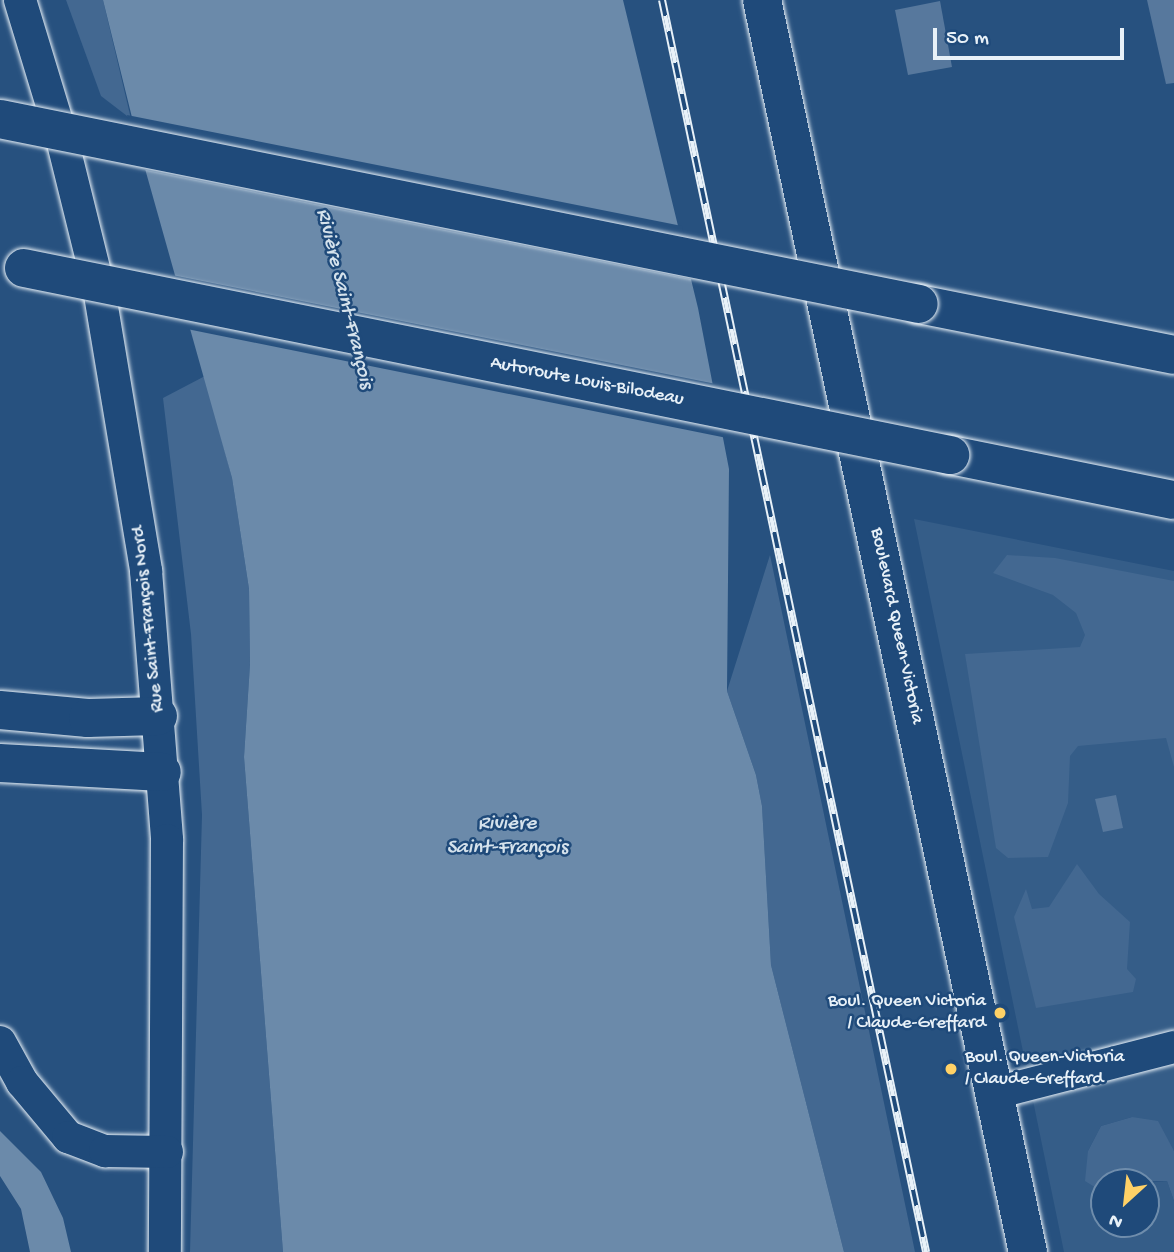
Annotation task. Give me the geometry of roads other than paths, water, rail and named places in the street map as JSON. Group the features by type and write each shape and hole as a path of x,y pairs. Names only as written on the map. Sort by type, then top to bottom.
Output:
{"main road":[{"name":"Boulevard Queen-Victoria","path":"762,0 1028,1252"},
{"path":"0,119 1174,355"},
{"name":"Autoroute Louis-Bilodeau","path":"12,266 1174,500"},
{"path":"0,710 88,718 158,716"},
{"path":"0,762 162,772"}],"street":[{"name":"Rue Saint-François Nord","path":"20,0 67,159 106,324 145,561 162,772 169,945 165,1252"},
{"path":"0,1042 22,1082 68,1137 105,1152 167,1152"},
{"path":"995,1093 1174,1047"}],"water":[{"name":"Rivière Saint-François","path":"103,0 623,0 698,308 729,469 727,691 756,775 762,806 771,965 844,1252 283,1252 244,757 250,664 249,589 232,478 142,158"},
{"path":"0,1131 41,1172 63,1218 71,1252 30,1252 21,1209 0,1176"}],"railway":[{"path":"662,0 926,1252"}],"place":[{"name":"Boul. Queen Victoria / Claude-Greffard","path":"1000,1013"},
{"name":"Boul. Queen-Victoria / Claude-Greffard","path":"951,1069"}]}
